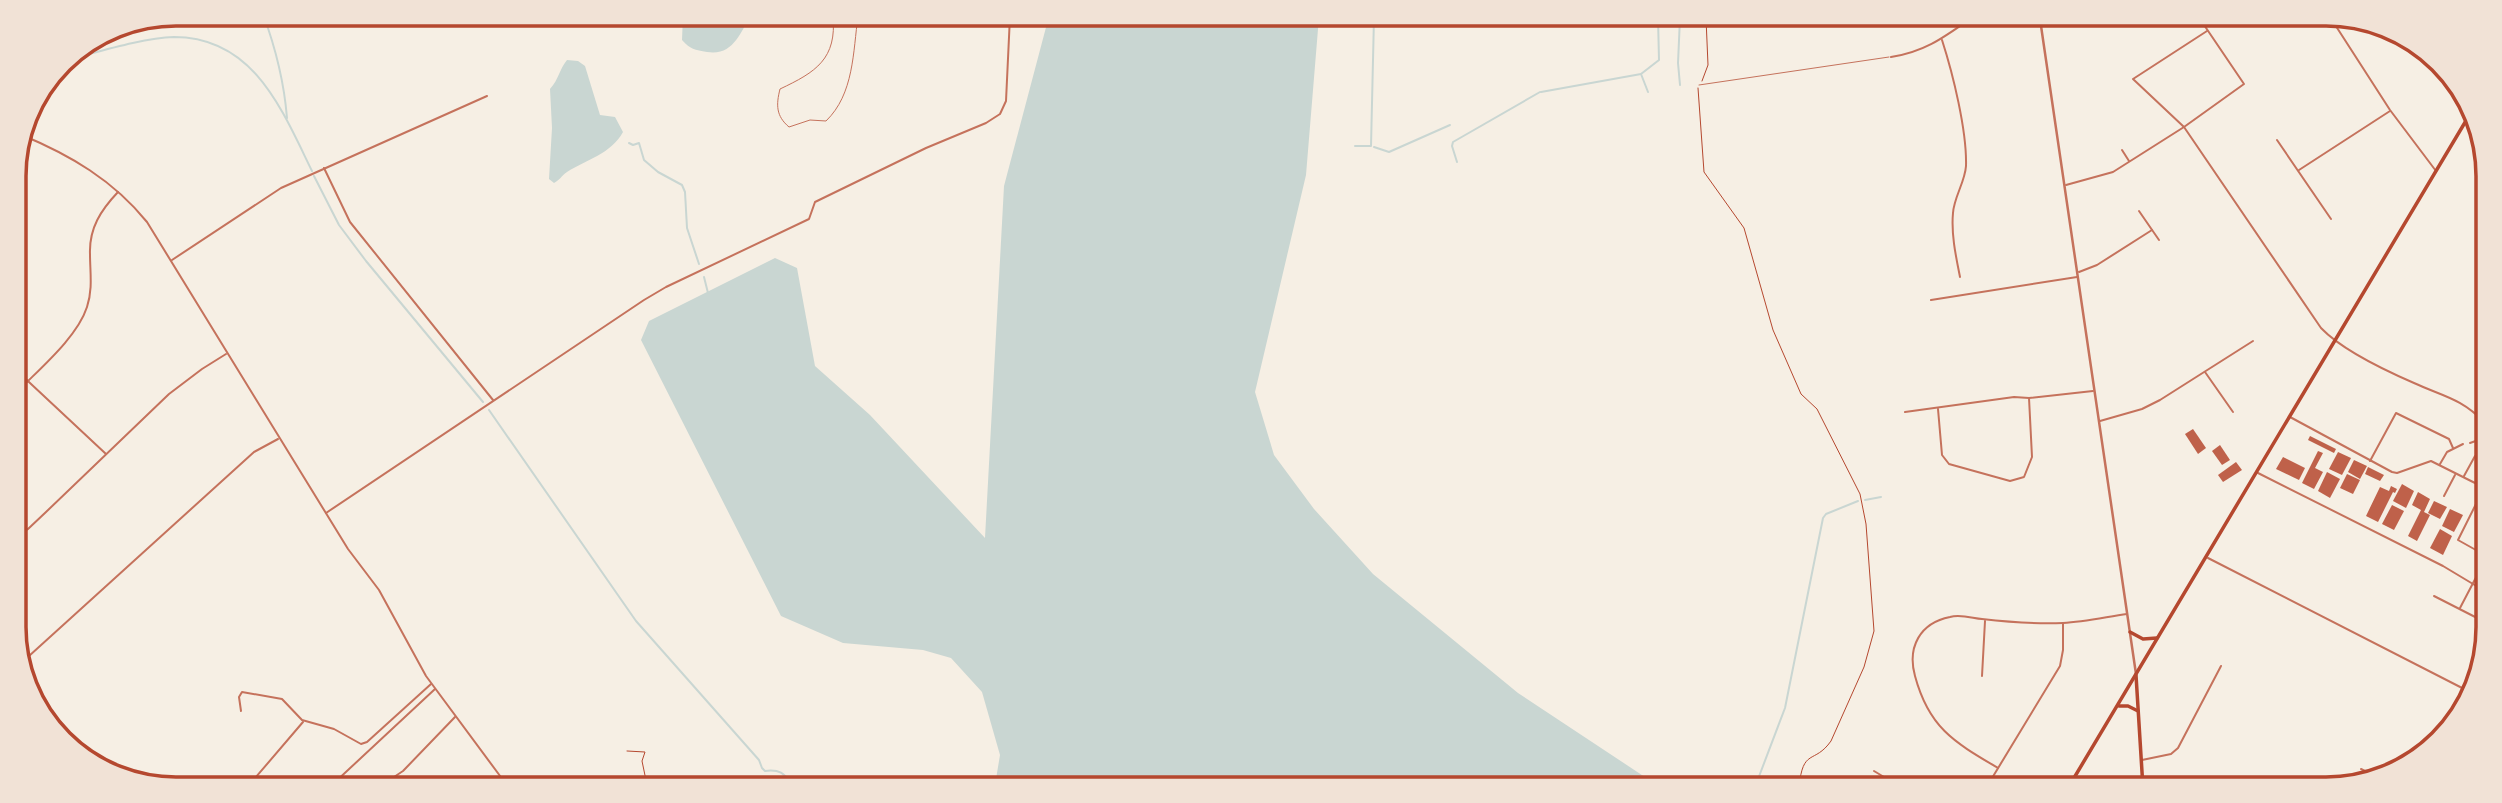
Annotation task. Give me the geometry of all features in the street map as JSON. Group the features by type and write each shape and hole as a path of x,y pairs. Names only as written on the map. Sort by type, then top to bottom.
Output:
{"main road":[{"path":"2075,776 2465,122"},
{"path":"2130,632 2143,639 2159,638"},
{"path":"2136,674 2143,776"},
{"path":"2117,707 2128,706 2139,712"}],"street":[{"path":"326,513 666,287 809,219 815,202 926,148 986,124 1000,114 1006,101 1010,26"},
{"path":"1891,57 1912,54 1942,40 1961,26"},
{"path":"2042,26 2136,674"},
{"path":"2065,186 2113,172 2184,127 2244,84 2204,26"},
{"path":"2337,27 2390,110 2436,171"},
{"path":"2207,31 2133,79 2184,127 2321,328 2334,342 2414,383 2452,397 2476,414"},
{"path":"1942,40 1952,72 1965,148 1966,168 1953,212 1955,255 1960,277"},
{"path":"172,260 264,197 308,174 487,96"},
{"path":"2299,170 2390,110"},
{"path":"31,139 83,164 119,191 147,222 348,549 379,590 435,689 501,777"},
{"path":"2277,140 2331,219"},
{"path":"2122,150 2130,162"},
{"path":"324,168 350,222 494,401"},
{"path":"106,454 28,381 72,333 84,315 91,292 92,234 99,216 119,191"},
{"path":"2139,211 2159,240"},
{"path":"1931,300 2078,275 2152,229"},
{"path":"2099,421 2142,409 2253,341"},
{"path":"26,529 177,387 227,354"},
{"path":"2205,372 2233,412"},
{"path":"1905,412 2014,397 2029,398 2094,390"},
{"path":"1938,409 1942,455 1949,464 2010,481 2024,477 2032,457 2029,398"},
{"path":"2370,461 2396,413 2449,439 2454,448"},
{"path":"2290,417 2333,439 2348,450 2397,473 2431,461 2476,485"},
{"path":"29,656 254,452 279,438"},
{"path":"2470,443 2476,441"},
{"path":"2440,465 2447,452 2463,444"},
{"path":"2464,477 2475,456"},
{"path":"2257,472 2455,572 2476,586"},
{"path":"2444,496 2456,474"},
{"path":"2476,503 2458,540 2476,550"},
{"path":"2207,557 2462,688"},
{"path":"2460,609 2476,577"},
{"path":"2434,596 2476,617"},
{"path":"1998,768 1966,749 1933,720 1919,692 1911,664 1914,641 1928,625 1952,616 2063,623 2128,614"},
{"path":"1982,676 1985,620"},
{"path":"1993,776 2060,666 2063,623"},
{"path":"2142,760 2171,754 2178,748 2221,666"},
{"path":"365,743 432,684"},
{"path":"340,777 435,689"},
{"path":"242,710 239,698 244,692 282,699 304,721 334,729 355,742 365,743 370,749"},
{"path":"394,777 456,716"},
{"path":"256,777 304,721"},
{"path":"2361,769 2365,771"},
{"path":"1874,771 1883,776"}],"lane":[{"path":"833,26 833,38 828,54 818,67 780,89 777,104 780,120 789,127 810,120 826,121 838,109 848,82 856,26"},
{"path":"1699,85 1891,57"}],"path":[{"path":"1706,26 1707,65 1698,93 1704,172 1744,228 1773,330 1801,394 1818,409 1847,466 1860,494 1866,524 1875,622 1873,641 1831,741 1824,749 1806,760 1800,776"},
{"path":"627,751 645,752 642,761 645,777"}],"shaded area":[{"path":"683,26 745,26 730,47 716,52 696,50 682,40"},
{"path":"1046,26 1318,26 1306,175 1255,392 1274,455 1314,509 1373,574 1518,693 1644,776 996,777 1000,755 982,692 951,658 923,650 843,643 781,616 641,340 649,321 775,258 797,268 815,366 870,415 985,538 1004,186"},
{"path":"567,60 578,61 585,66 600,115 615,117 623,132 612,146 567,172 554,183 549,179 552,128 550,89"}],"building":[{"path":"2193,429 2206,448 2198,454 2185,434"},
{"path":"2310,436 2336,449 2334,453 2308,440"},
{"path":"2220,445 2230,460 2222,465 2212,451"},
{"path":"2318,451 2323,453 2315,468 2323,472 2314,489 2302,483"},
{"path":"2338,452 2351,458 2342,475 2329,469"},
{"path":"2283,457 2305,468 2299,480 2276,469"},
{"path":"2354,460 2367,466 2360,479 2348,472"},
{"path":"2236,462 2242,470 2223,482 2218,475"},
{"path":"2368,467 2384,475 2380,481 2365,474"},
{"path":"2327,472 2340,479 2330,498 2318,491"},
{"path":"2347,474 2360,480 2353,494 2340,488"},
{"path":"2402,484 2414,491 2406,508 2393,501"},
{"path":"2391,486 2397,489 2378,522 2366,516 2380,487 2389,491"},
{"path":"2418,492 2430,499 2424,512 2430,515 2417,541 2408,536 2421,510 2412,505"},
{"path":"2434,501 2447,507 2440,519 2428,513"},
{"path":"2392,505 2404,511 2394,530 2382,524"},
{"path":"2450,509 2463,515 2454,532 2442,526"},
{"path":"2440,529 2452,536 2443,555 2430,548"}],"waterway":[{"path":"267,26 279,65 287,118"},
{"path":"1355,146 1371,146 1374,26"},
{"path":"1648,92 1641,74 1659,60 1658,26"},
{"path":"1680,26 1680,85"},
{"path":"90,54 133,43 174,37 202,40 225,49 245,63 262,81 289,124 312,171"},
{"path":"1541,92 1641,74"},
{"path":"1457,162 1453,142 1540,92"},
{"path":"1374,147 1389,152 1450,125"},
{"path":"629,143 639,143 644,160 658,172 682,185 685,192 687,228 699,264"},
{"path":"314,176 339,225 483,402"},
{"path":"704,277 708,293"},
{"path":"489,410 636,621 759,760 762,768 765,771 782,773 786,777"},
{"path":"1865,500 1881,497"},
{"path":"1759,776 1785,708 1823,518 1826,514 1858,501"}]}
